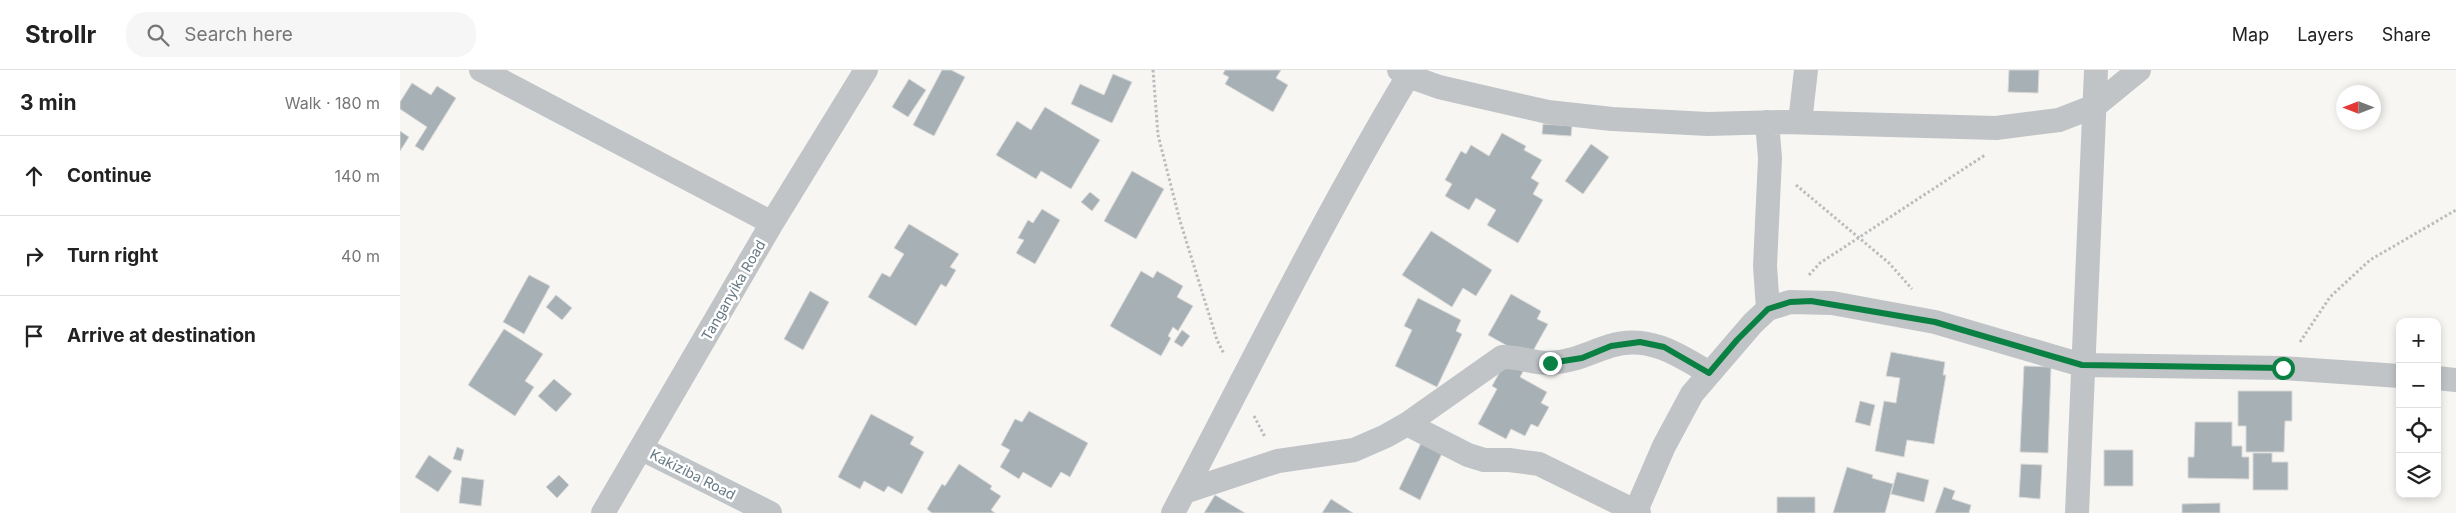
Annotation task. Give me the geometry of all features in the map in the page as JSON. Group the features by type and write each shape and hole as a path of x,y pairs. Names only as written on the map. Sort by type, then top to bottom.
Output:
{"street":[{"path":"480,70 772,223"},
{"name":"Tanganyika Road","path":"603,513 772,223 866,70"},
{"path":"1800,122 1806,70"},
{"path":"2077,513 2096,70"},
{"path":"1172,513 1238,383 1288,295 1404,73 1440,87 1548,112 1612,119 1698,124 1800,122 1996,128 2059,120 2095,106 2140,70"},
{"path":"1767,122 1770,158 1765,266 1768,309"},
{"path":"1407,424 1476,457 1538,464 1637,512 1664,446 1687,403 1737,340 1768,309 1790,302 1832,303 1935,322 2082,365 2283,368 2396,376"},
{"path":"1184,492 1278,460 1354,450 1386,436 1407,424 1502,357 1514,356 1535,362 1550,363 1582,358 1611,346 1640,342 1664,347 1709,373"},
{"path":"2441,378 2456,380"},
{"name":"Kakiziba Road","path":"642,449 770,513"}],"path":[{"path":"1153,70 1158,134 1180,221 1217,340 1278,460"},
{"path":"1790,302 1802,283 1820,263 1984,156 2022,125"},
{"path":"1770,158 1795,184 1889,263 1918,296 1935,322"},
{"path":"2283,368 2330,296 2370,260 2456,210"}],"building":[{"path":"942,70 951,70 965,77 934,136 913,125"},
{"path":"1225,70 1281,70 1276,78 1288,85 1273,112 1225,84 1229,77 1223,74"},
{"path":"2009,70 2039,70 2038,93 2008,92"},
{"path":"1113,74 1132,82 1112,123 1071,104 1080,84 1104,95"},
{"path":"909,79 926,90 908,117 892,107"},
{"path":"412,83 431,95 437,86 456,98 423,151 415,146 427,127 400,109 400,102"},
{"path":"1045,107 1100,140 1071,189 1041,171 1036,179 996,155 1017,121 1031,130"},
{"path":"1543,124 1572,126 1571,136 1542,134"},
{"path":"400,131 409,137 400,151"},
{"path":"1502,133 1526,146 1524,150 1542,160 1531,178 1539,183 1533,194 1543,200 1518,243 1487,225 1496,210 1476,198 1469,210 1445,196 1452,184 1445,180 1461,151 1466,154 1471,145 1489,156"},
{"path":"1591,144 1609,157 1583,194 1565,181"},
{"path":"1132,171 1164,189 1136,239 1104,221"},
{"path":"1090,192 1100,200 1092,211 1081,202"},
{"path":"1042,209 1060,220 1035,264 1016,253 1024,240 1018,238 1028,220 1033,223"},
{"path":"909,224 959,254 950,267 956,270 946,287 941,284 916,326 868,297 882,273 890,277 904,254 894,248"},
{"path":"1431,231 1492,270 1476,296 1463,288 1452,307 1402,275"},
{"path":"1141,271 1153,278 1157,271 1183,286 1177,297 1193,306 1178,331 1173,327 1168,336 1171,338 1161,356 1110,326"},
{"path":"529,275 550,286 524,334 503,322"},
{"path":"810,291 829,302 803,350 784,339"},
{"path":"1511,294 1541,311 1537,319 1548,324 1529,358 1488,335"},
{"path":"556,295 572,308 562,320 546,307"},
{"path":"1418,298 1461,320 1456,331 1462,334 1437,387 1395,366 1412,330 1404,326"},
{"path":"504,329 543,354 525,381 534,387 515,416 468,385"},
{"path":"1182,330 1190,336 1182,347 1174,342"},
{"path":"1891,352 1945,362 1943,375 1946,375 1934,444 1907,440 1904,457 1875,451 1884,401 1896,403 1900,378 1886,376"},
{"path":"1507,359 1525,368 1520,377 1547,392 1541,403 1549,407 1538,427 1531,424 1525,436 1511,429 1506,439 1478,424 1497,389 1492,386"},
{"path":"2024,366 2051,367 2048,453 2020,452"},
{"path":"554,379 572,394 556,412 538,396"},
{"path":"2238,391 2292,391 2292,421 2285,421 2284,452 2246,452 2246,426 2238,426"},
{"path":"1860,401 1875,405 1870,426 1855,422"},
{"path":"1029,411 1088,443 1070,477 1061,472 1051,488 1023,472 1019,479 1000,467 1010,450 1001,445 1015,419 1022,422"},
{"path":"871,414 914,437 910,444 924,452 902,494 888,486 884,492 864,481 860,489 838,477"},
{"path":"2195,422 2232,422 2232,446 2242,446 2242,457 2249,457 2249,479 2188,478 2188,457 2194,457"},
{"path":"1424,437 1445,447 1420,500 1399,489"},
{"path":"457,447 464,450 461,461 453,459"},
{"path":"2104,450 2133,450 2133,486 2104,486"},
{"path":"2253,453 2272,453 2272,462 2288,462 2288,490 2253,490"},
{"path":"429,455 452,471 438,492 415,477"},
{"path":"959,464 992,486 990,489 1001,496 991,510 995,513 932,513 927,509 942,484 945,486"},
{"path":"2021,464 2042,465 2040,499 2019,497"},
{"path":"1847,467 1873,475 1872,478 1893,484 1885,513 1833,513"},
{"path":"1897,472 1929,480 1924,502 1891,494"},
{"path":"559,475 569,485 557,498 546,487"},
{"path":"462,477 484,480 481,506 459,503"},
{"path":"1944,487 1955,491 1952,499 1971,505 1969,513 1935,513"},
{"path":"1215,495 1245,513 1204,513"},
{"path":"1777,497 1815,497 1815,513 1777,513"},
{"path":"1331,499 1353,513 1322,513"},
{"path":"2220,503 2220,513 2182,513 2182,504"}],"route":[{"path":"1550,363 1582,358 1611,346 1640,342 1664,347 1709,373 1737,340 1768,309 1790,302 1811,301 1832,303 1935,322 2082,365 2283,368"}]}
